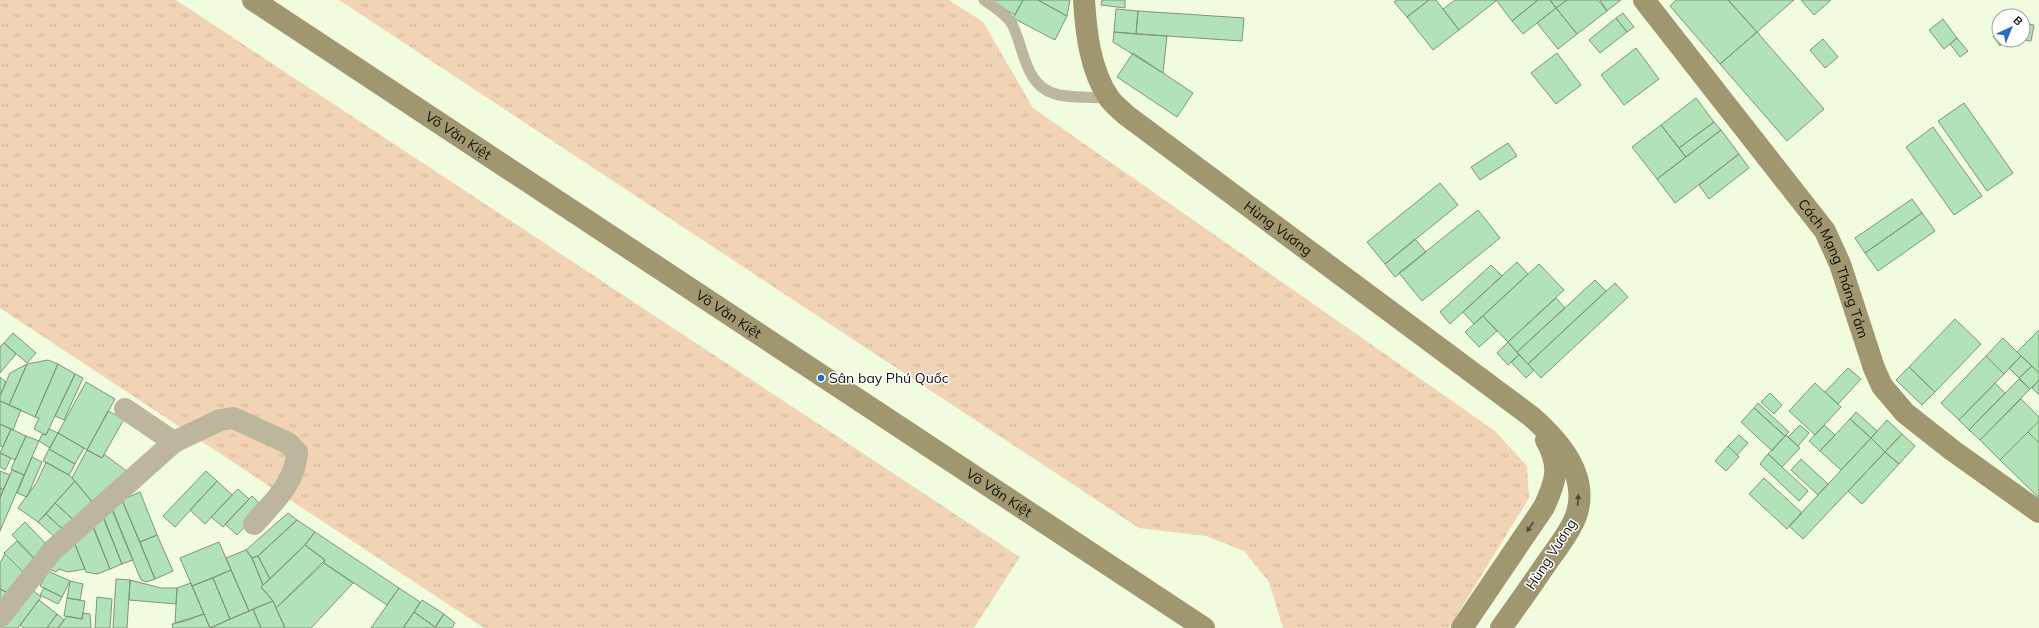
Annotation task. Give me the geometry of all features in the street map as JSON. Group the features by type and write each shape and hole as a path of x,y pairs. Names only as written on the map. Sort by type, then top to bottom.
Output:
{"street":[{"name":"Võ Văn Kiệt","path":"253,0 1204,628"},
{"name":"Hùng Vương","path":"1084,0 1086,29 1095,67 1109,98 1126,115 1178,156 1532,417 1564,450 1578,484 1580,501 1575,517 1564,538 1501,628"},
{"name":"Cách Mạng Tháng Tám","path":"1644,0 1825,231 1840,264 1874,368 1882,386 1905,412 1952,450 2039,512"},
{"path":"125,409 174,442"},
{"name":"Hùng Vương","path":"1462,628 1544,507 1555,485 1556,467 1552,451 1532,417"},
{"path":"0,617 19,590 53,550 174,442 220,420 233,418 288,443 296,452 296,463 289,483 254,524"}],"lane":[{"path":"984,0 1012,23 1026,64 1034,78 1042,87 1058,95 1109,98"}],"green space":[{"path":"0,0 176,0 1020,557 974,628 484,628 0,308"},
{"path":"339,0 949,0 983,22 1033,108 1495,431 1527,466 1529,498 1449,628 1283,628 1269,582 1244,551 1206,536 1139,528"}],"building":[{"path":"988,0 1023,0 1015,15"},
{"path":"1023,0 1038,0 1067,16 1055,40 1013,18"},
{"path":"1038,0 1070,0 1067,16"},
{"path":"1102,0 1125,0 1125,8 1101,5"},
{"path":"1397,0 1429,0 1407,17 1394,2"},
{"path":"1429,0 1436,0 1459,30 1433,50 1407,17"},
{"path":"1455,0 1496,1 1459,30 1443,9"},
{"path":"1496,0 1538,0 1512,21"},
{"path":"1538,0 1550,0 1556,8 1523,34 1512,21"},
{"path":"1550,0 1567,0 1556,8"},
{"path":"1567,0 1598,0 1607,11 1577,34 1556,8"},
{"path":"1600,0 1621,0 1607,11"},
{"path":"1676,0 1728,0 1757,32 1720,64 1670,6"},
{"path":"1728,0 1794,0 1757,32"},
{"path":"1801,0 1831,0 1814,15"},
{"path":"1556,8 1577,34 1558,49 1537,23"},
{"path":"1116,9 1138,11 1136,34 1114,32"},
{"path":"1138,11 1244,18 1242,41 1136,34"},
{"path":"1623,13 1634,27 1627,32 1616,18"},
{"path":"1616,18 1627,32 1600,53 1589,40"},
{"path":"1943,19 1957,38 1944,49 1929,30"},
{"path":"2031,24 2034,25 2031,41"},
{"path":"1114,32 1167,36 1163,73 1113,42"},
{"path":"1757,32 1824,109 1787,141 1720,64"},
{"path":"1957,38 1968,51 1960,57 1950,44"},
{"path":"1823,39 1838,57 1825,68 1810,50"},
{"path":"1636,48 1659,79 1624,105 1601,75"},
{"path":"1133,53 1193,93 1177,117 1117,77"},
{"path":"1557,53 1581,85 1556,104 1531,73"},
{"path":"1696,98 1714,122 1679,148 1661,125"},
{"path":"1964,103 2013,173 1987,191 1938,121"},
{"path":"1714,122 1721,130 1686,157 1679,148"},
{"path":"1661,125 1686,157 1657,179 1632,147"},
{"path":"1933,127 1982,196 1954,215 1906,147"},
{"path":"1721,130 1739,154 1675,203 1657,179"},
{"path":"1508,143 1517,156 1480,180 1471,167"},
{"path":"1739,154 1749,168 1709,199 1699,185"},
{"path":"1440,183 1458,205 1385,264 1367,242"},
{"path":"1912,199 1922,213 1865,253 1855,238"},
{"path":"1478,210 1500,238 1422,301 1399,273"},
{"path":"1922,213 1935,231 1878,271 1865,253"},
{"path":"1415,239 1426,252 1395,277 1385,264"},
{"path":"1517,262 1528,274 1474,324 1463,312"},
{"path":"1539,264 1564,290 1508,342 1483,316"},
{"path":"1491,265 1502,276 1450,324 1440,312"},
{"path":"1595,280 1606,291 1528,364 1517,352"},
{"path":"1615,283 1628,297 1541,378 1528,364"},
{"path":"1556,298 1565,308 1517,352 1508,342"},
{"path":"1483,316 1497,331 1479,347 1465,332"},
{"path":"1955,319 1981,344 1935,392 1909,367"},
{"path":"2039,330 2039,373 2017,352"},
{"path":"13,333 36,353 27,363 4,343"},
{"path":"2003,338 2021,356 2004,374 1986,356"},
{"path":"1508,342 1519,355 1508,365 1497,353"},
{"path":"4,343 16,354 0,373 0,347"},
{"path":"1519,355 1534,370 1526,378 1511,362"},
{"path":"1986,356 2004,374 1959,420 1941,403"},
{"path":"2021,356 2032,366 2019,378 2009,368"},
{"path":"48,360 58,364 35,417 9,405 27,364"},
{"path":"27,364 9,405 0,401 0,396 10,373"},
{"path":"58,364 75,374 46,435 34,429 39,418 35,417"},
{"path":"2032,366 2039,373 2039,380 2030,389 2019,378"},
{"path":"1909,367 1935,392 1922,405 1896,380"},
{"path":"1848,368 1861,379 1838,404 1825,392"},
{"path":"75,374 83,378 64,420 55,416"},
{"path":"0,377 6,382 0,396"},
{"path":"2019,379 2030,389 1980,440 1969,430"},
{"path":"2039,380 2039,395 2032,388"},
{"path":"86,382 115,399 87,450 58,433"},
{"path":"1815,383 1841,407 1815,435 1789,411"},
{"path":"1995,383 2005,393 1969,430 1959,420"},
{"path":"1770,393 1782,405 1774,414 1761,402"},
{"path":"2021,399 2039,417 2039,421 2000,460 1980,440"},
{"path":"0,401 21,410 13,430 0,424"},
{"path":"1758,403 1789,432 1785,436 1754,408"},
{"path":"1754,408 1785,436 1772,451 1741,422"},
{"path":"108,411 124,419 102,458 87,450"},
{"path":"1856,412 1877,431 1871,438 1850,419"},
{"path":"1850,419 1871,438 1841,470 1820,451"},
{"path":"1887,420 1902,434 1885,452 1871,438"},
{"path":"2039,421 2039,443 2028,432"},
{"path":"0,424 11,429 3,447 0,446"},
{"path":"1800,425 1809,433 1798,446 1788,437"},
{"path":"1824,425 1835,435 1820,451 1809,441"},
{"path":"11,429 26,436 15,460 0,453"},
{"path":"49,429 58,433 50,448 39,441 42,434 46,435"},
{"path":"2028,432 2039,443 2039,498 2000,460"},
{"path":"58,433 84,448 75,464 49,449"},
{"path":"1902,434 1915,446 1899,464 1885,452"},
{"path":"1739,435 1748,443 1737,455 1728,446"},
{"path":"1786,435 1800,448 1782,467 1768,454"},
{"path":"26,436 39,441 24,475 11,469"},
{"path":"1871,438 1885,452 1803,539 1789,526"},
{"path":"1728,446 1739,457 1726,471 1715,461"},
{"path":"49,449 75,464 69,475 43,461"},
{"path":"87,450 102,458 104,454 133,476 98,509 72,478"},
{"path":"1885,452 1899,464 1862,504 1848,491"},
{"path":"0,453 11,458 5,470 0,467"},
{"path":"1768,454 1808,491 1799,501 1760,464"},
{"path":"32,457 42,462 27,497 17,493"},
{"path":"1801,459 1828,484 1818,495 1791,470"},
{"path":"46,462 69,475 75,481 38,522 18,508 37,482"},
{"path":"12,470 24,475 0,531 0,498"},
{"path":"0,471 10,475 3,490 0,488"},
{"path":"206,471 217,481 175,527 163,516"},
{"path":"1764,478 1802,513 1787,529 1749,494"},
{"path":"75,481 98,509 78,524 55,503"},
{"path":"217,481 232,495 205,524 190,510"},
{"path":"0,488 3,490 0,498"},
{"path":"238,489 249,499 223,527 211,517"},
{"path":"140,492 157,535 140,542 122,500"},
{"path":"252,496 263,507 237,535 225,524"},
{"path":"122,500 155,579 146,582 141,580 110,505"},
{"path":"55,503 78,524 69,535 46,514"},
{"path":"112,508 133,560 122,564 102,513"},
{"path":"288,513 297,520 258,556 252,558 246,550"},
{"path":"46,514 66,532 58,540 38,522"},
{"path":"102,515 122,564 110,569 90,520"},
{"path":"297,520 315,532 305,545 270,579 258,556"},
{"path":"25,522 51,549 38,562 12,535"},
{"path":"94,528 110,569 97,574 86,572 72,537"},
{"path":"315,532 399,588 387,605 324,563 325,560 305,545"},
{"path":"157,535 173,571 155,579 140,542"},
{"path":"72,537 85,569 68,572 59,569 56,572 42,566"},
{"path":"17,541 40,565 28,577 4,553"},
{"path":"219,542 231,570 192,586 180,558"},
{"path":"305,545 325,560 276,608 273,601 261,587"},
{"path":"246,550 252,558 263,585 261,587 273,601 249,611 226,558"},
{"path":"5,554 28,577 12,595 0,589 0,563"},
{"path":"258,556 270,579 263,585 252,558"},
{"path":"324,563 353,583 311,628 285,628 276,608"},
{"path":"231,570 249,611 230,619 213,578"},
{"path":"48,571 70,581 62,597 40,586"},
{"path":"213,578 230,619 210,628 192,586"},
{"path":"116,579 130,580 127,628 113,628"},
{"path":"130,580 161,588 177,588 176,604 129,600"},
{"path":"70,581 83,584 80,600 67,598"},
{"path":"191,583 204,614 175,623 177,588"},
{"path":"29,587 41,597 18,628 0,628 0,625"},
{"path":"44,588 62,597 58,604 40,595"},
{"path":"399,588 420,602 403,628 371,628"},
{"path":"0,589 12,595 0,615"},
{"path":"97,597 112,599 110,628 95,628"},
{"path":"67,598 85,601 82,619 64,616"},
{"path":"39,600 57,614 47,628 24,628 20,625"},
{"path":"422,600 444,614 435,627 414,612"},
{"path":"273,601 285,628 261,628 253,609"},
{"path":"253,609 261,628 210,628 249,611"},
{"path":"414,612 435,627 435,628 403,628"},
{"path":"83,613 90,614 91,628 58,628 67,616 82,619"},
{"path":"57,614 64,620 58,628 47,628"},
{"path":"204,614 210,628 173,628 172,624"},
{"path":"444,614 455,623 452,628 435,628"}],"place":[{"name":"Sân bay Phú Quốc","path":"821,378"}]}
